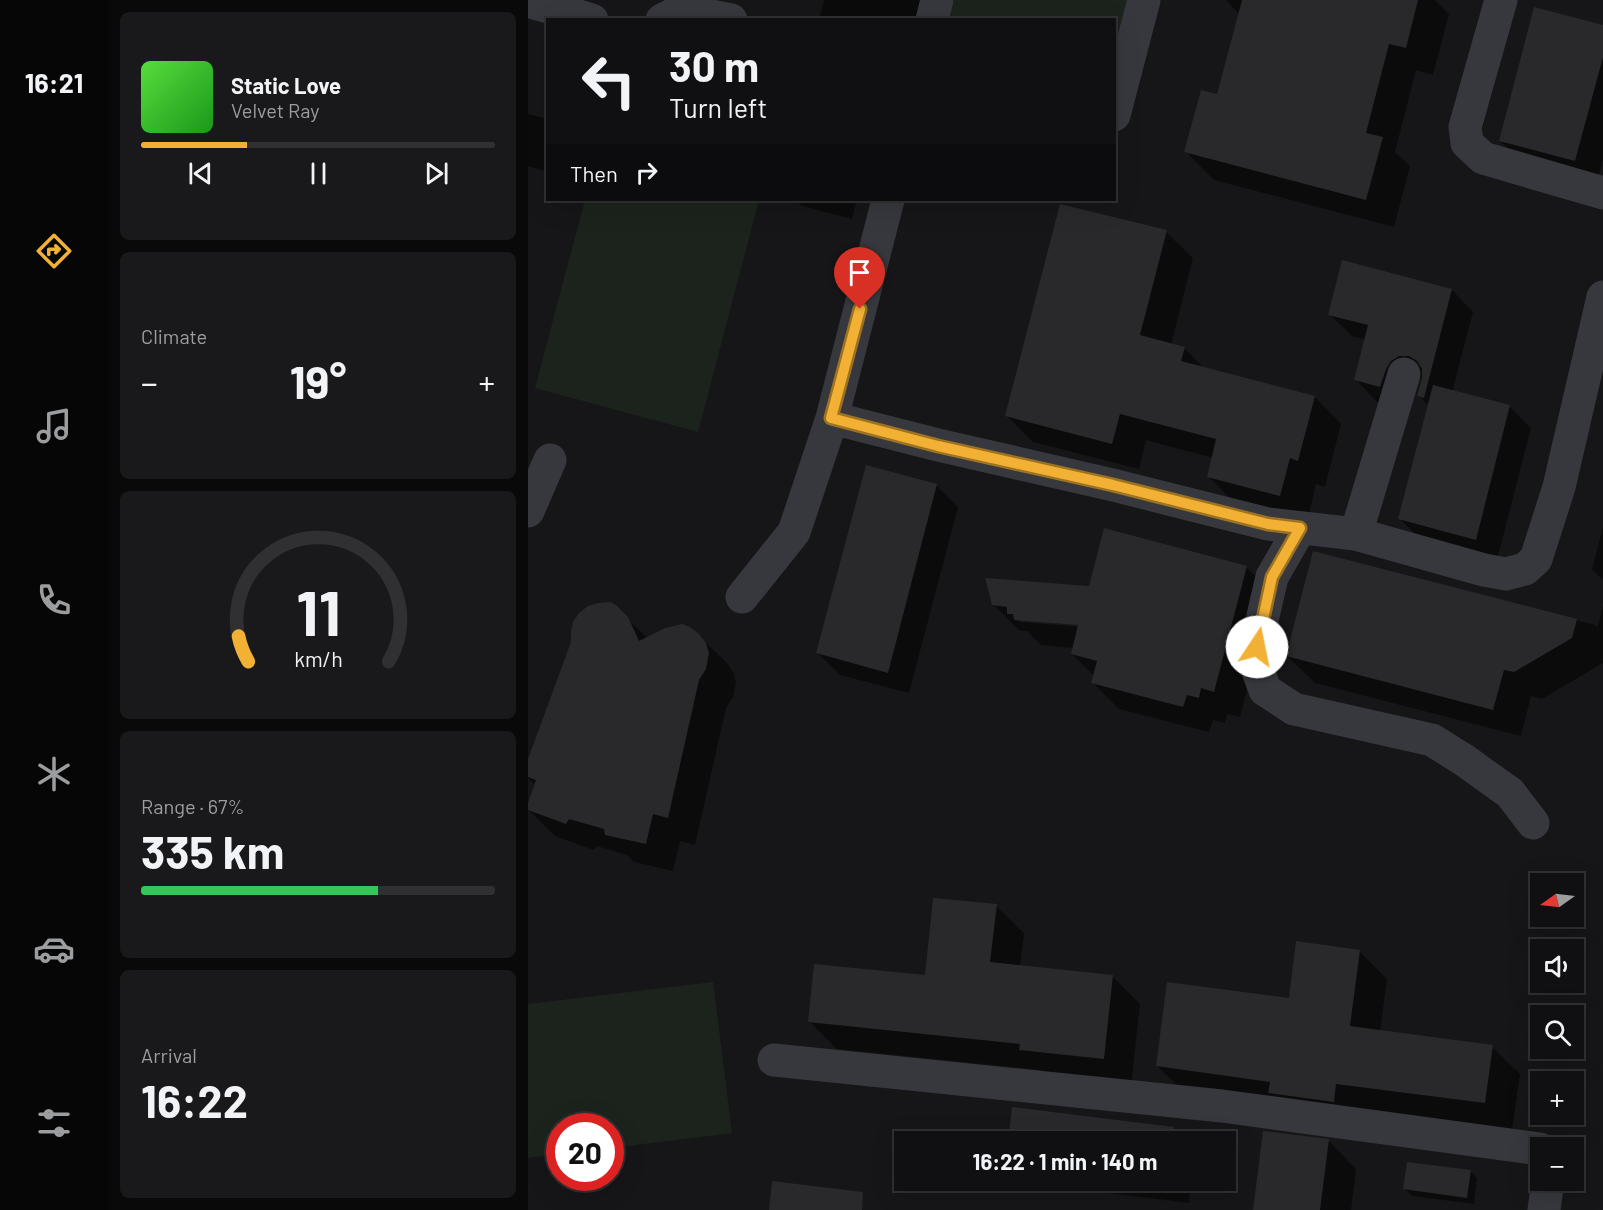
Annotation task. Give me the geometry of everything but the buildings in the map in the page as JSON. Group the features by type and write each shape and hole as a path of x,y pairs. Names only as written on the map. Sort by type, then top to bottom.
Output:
{"lane":[{"path":"655,18 659,0"},
{"path":"932,18 937,0"},
{"path":"1116,108 1144,0"},
{"path":"1501,0 1465,127 1467,143 1483,158 1603,193"},
{"path":"528,1 585,18"},
{"path":"666,18 682,10 728,18"},
{"path":"742,597 794,532 831,418 888,201"},
{"path":"831,418 938,446 1113,485 1268,524 1356,534 1484,570 1506,574 1524,569 1536,559 1560,486 1603,297"},
{"path":"1356,534 1404,374"},
{"path":"528,511 550,460"},
{"path":"1300,528 1272,577 1263,616 1257,647 1257,668 1265,690 1294,709 1432,740 1509,793 1533,823"},
{"path":"774,1060 1222,1106 1530,1148"},
{"path":"1544,1210 1547,1191"}],"shaded area":[{"path":"954,0 1128,0 1116,49 1116,18 950,18"},
{"path":"585,201 759,201 698,432 535,388"},
{"path":"713,982 732,1133 624,1146 624,1113 546,1113 546,1156 528,1158 528,1004"}],"route":[{"path":"860,309 831,418 938,446 1113,485 1268,524 1300,528 1272,577 1257,647"}]}
